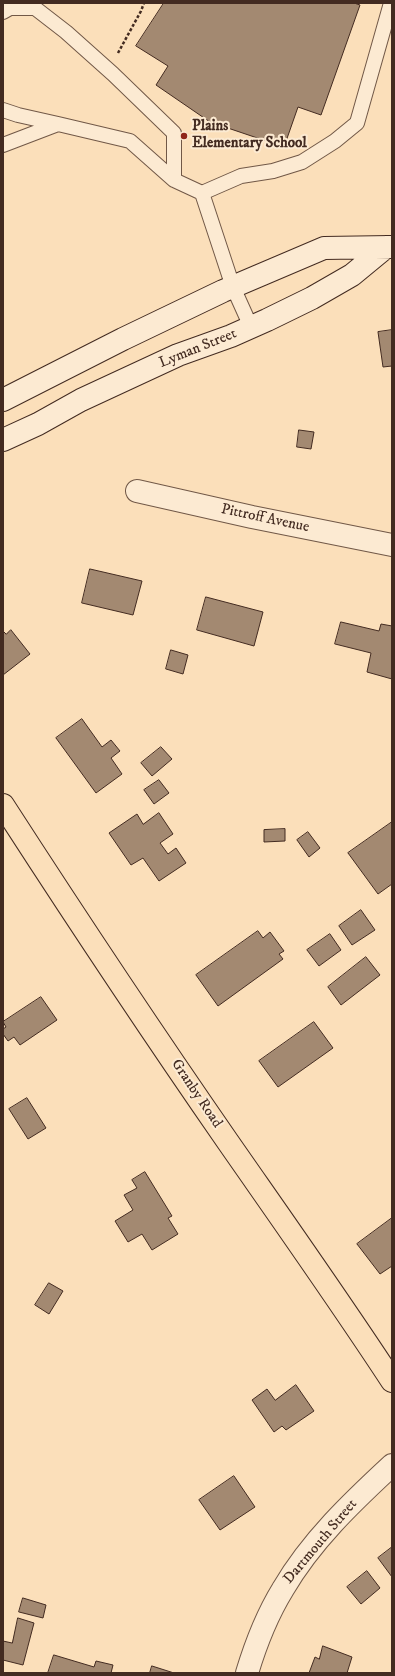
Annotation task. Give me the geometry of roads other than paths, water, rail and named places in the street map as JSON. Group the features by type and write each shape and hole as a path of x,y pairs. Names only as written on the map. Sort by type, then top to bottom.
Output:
{"main road":[{"name":"Lyman Street","path":"3,400 123,339 233,287 324,248 389,247"},
{"name":"Lyman Street","path":"3,440 38,424 81,400 178,355 251,327 312,298 352,275 389,247"},
{"name":"Pittroff Avenue","path":"138,491 392,545"},
{"name":"Granby Road","path":"3,805 106,961 228,1141 355,1324 392,1381"},
{"name":"Dartmouth Street","path":"247,1673 254,1649 265,1622 283,1588 308,1553 331,1526 357,1498 392,1465"}],"lane":[{"path":"202,193 241,176 273,171 302,162 335,141 357,123 391,3"},
{"path":"3,12 10,8 35,8 66,32 113,74 174,133 174,180"},
{"path":"3,110 18,116 130,141 174,180 202,193 233,287 251,327"},
{"path":"3,145 58,124"}],"place":[{"name":"Plains Elementary School","path":"184,136"}]}
